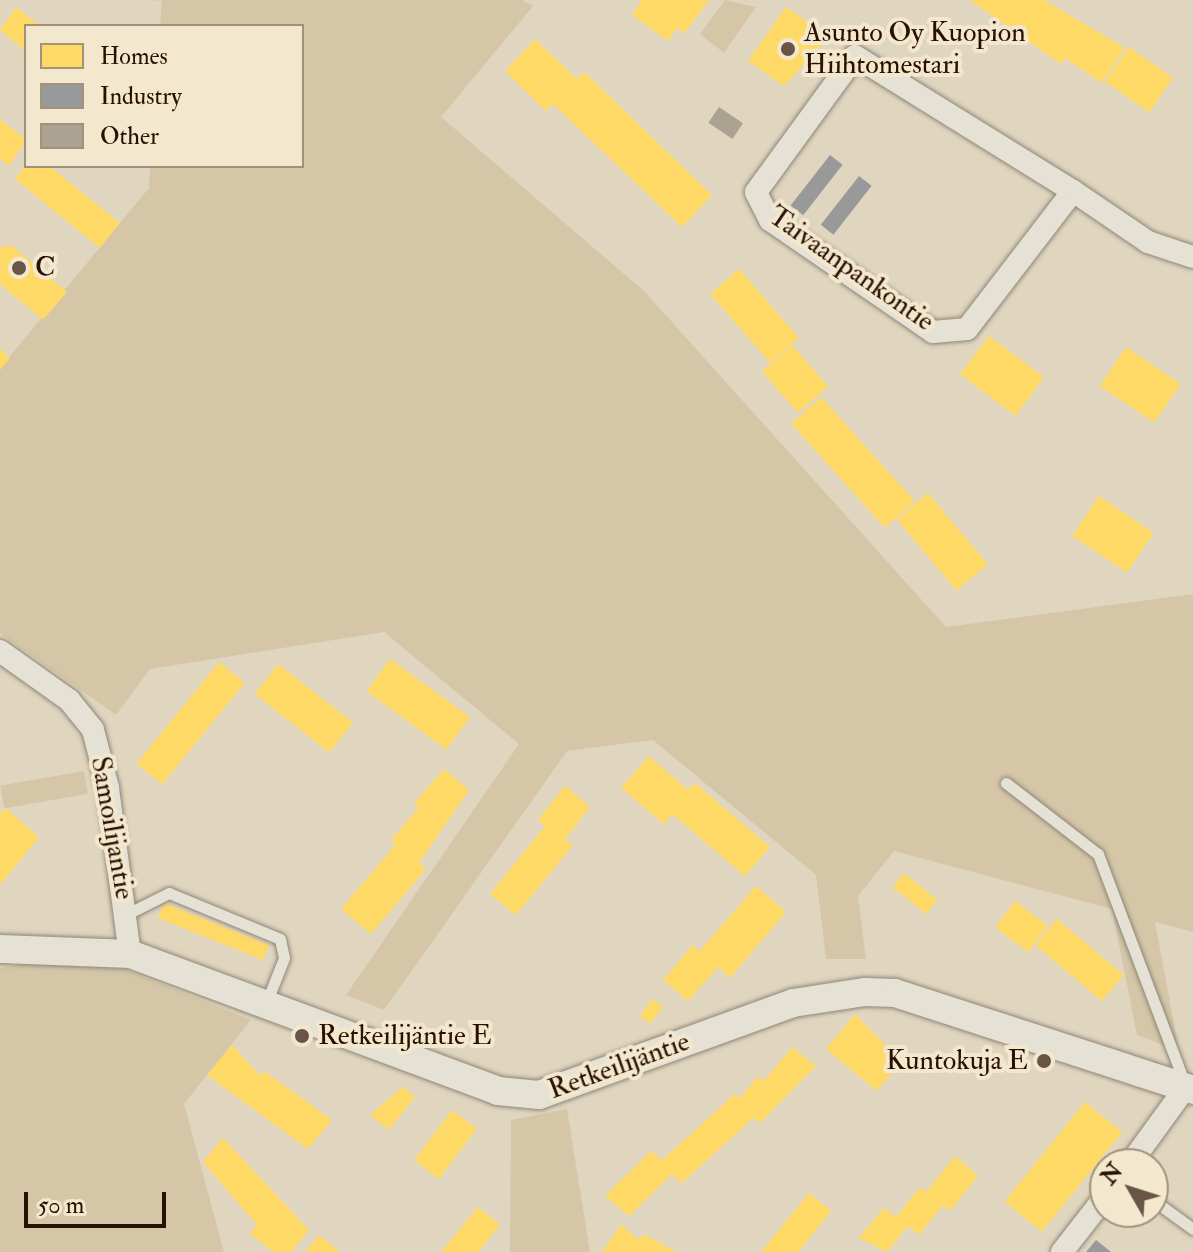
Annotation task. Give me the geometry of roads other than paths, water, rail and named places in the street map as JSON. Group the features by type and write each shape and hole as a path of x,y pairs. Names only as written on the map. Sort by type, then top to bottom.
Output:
{"street":[{"name":"Taivaanpankontie","path":"1073,191 967,329 933,332 760,208 756,192 855,56 1073,191 1148,242 1193,257"},
{"name":"Samoilijantie","path":"0,651 69,700 93,730 127,914 130,954"},
{"name":"Retkeilijäntie","path":"0,949 130,954 267,1001 511,1093 539,1095 577,1085 793,1003 865,992 895,993 1190,1089"},
{"path":"1143,1148 1190,1089"},
{"path":"1062,1252 1089,1217"}],"lane":[{"path":"1006,783 1098,854 1190,1089"},
{"path":"127,914 169,893 280,939 284,958 267,1001"},
{"path":"1169,1212 1193,1229"}],"place":[{"name":"Asunto Oy Kuopion Hiihtomestari","path":"788,49"},
{"name":"C","path":"19,268"},
{"name":"Retkeilijäntie E","path":"302,1036"},
{"name":"Kuntokuja E","path":"1044,1061"}]}
